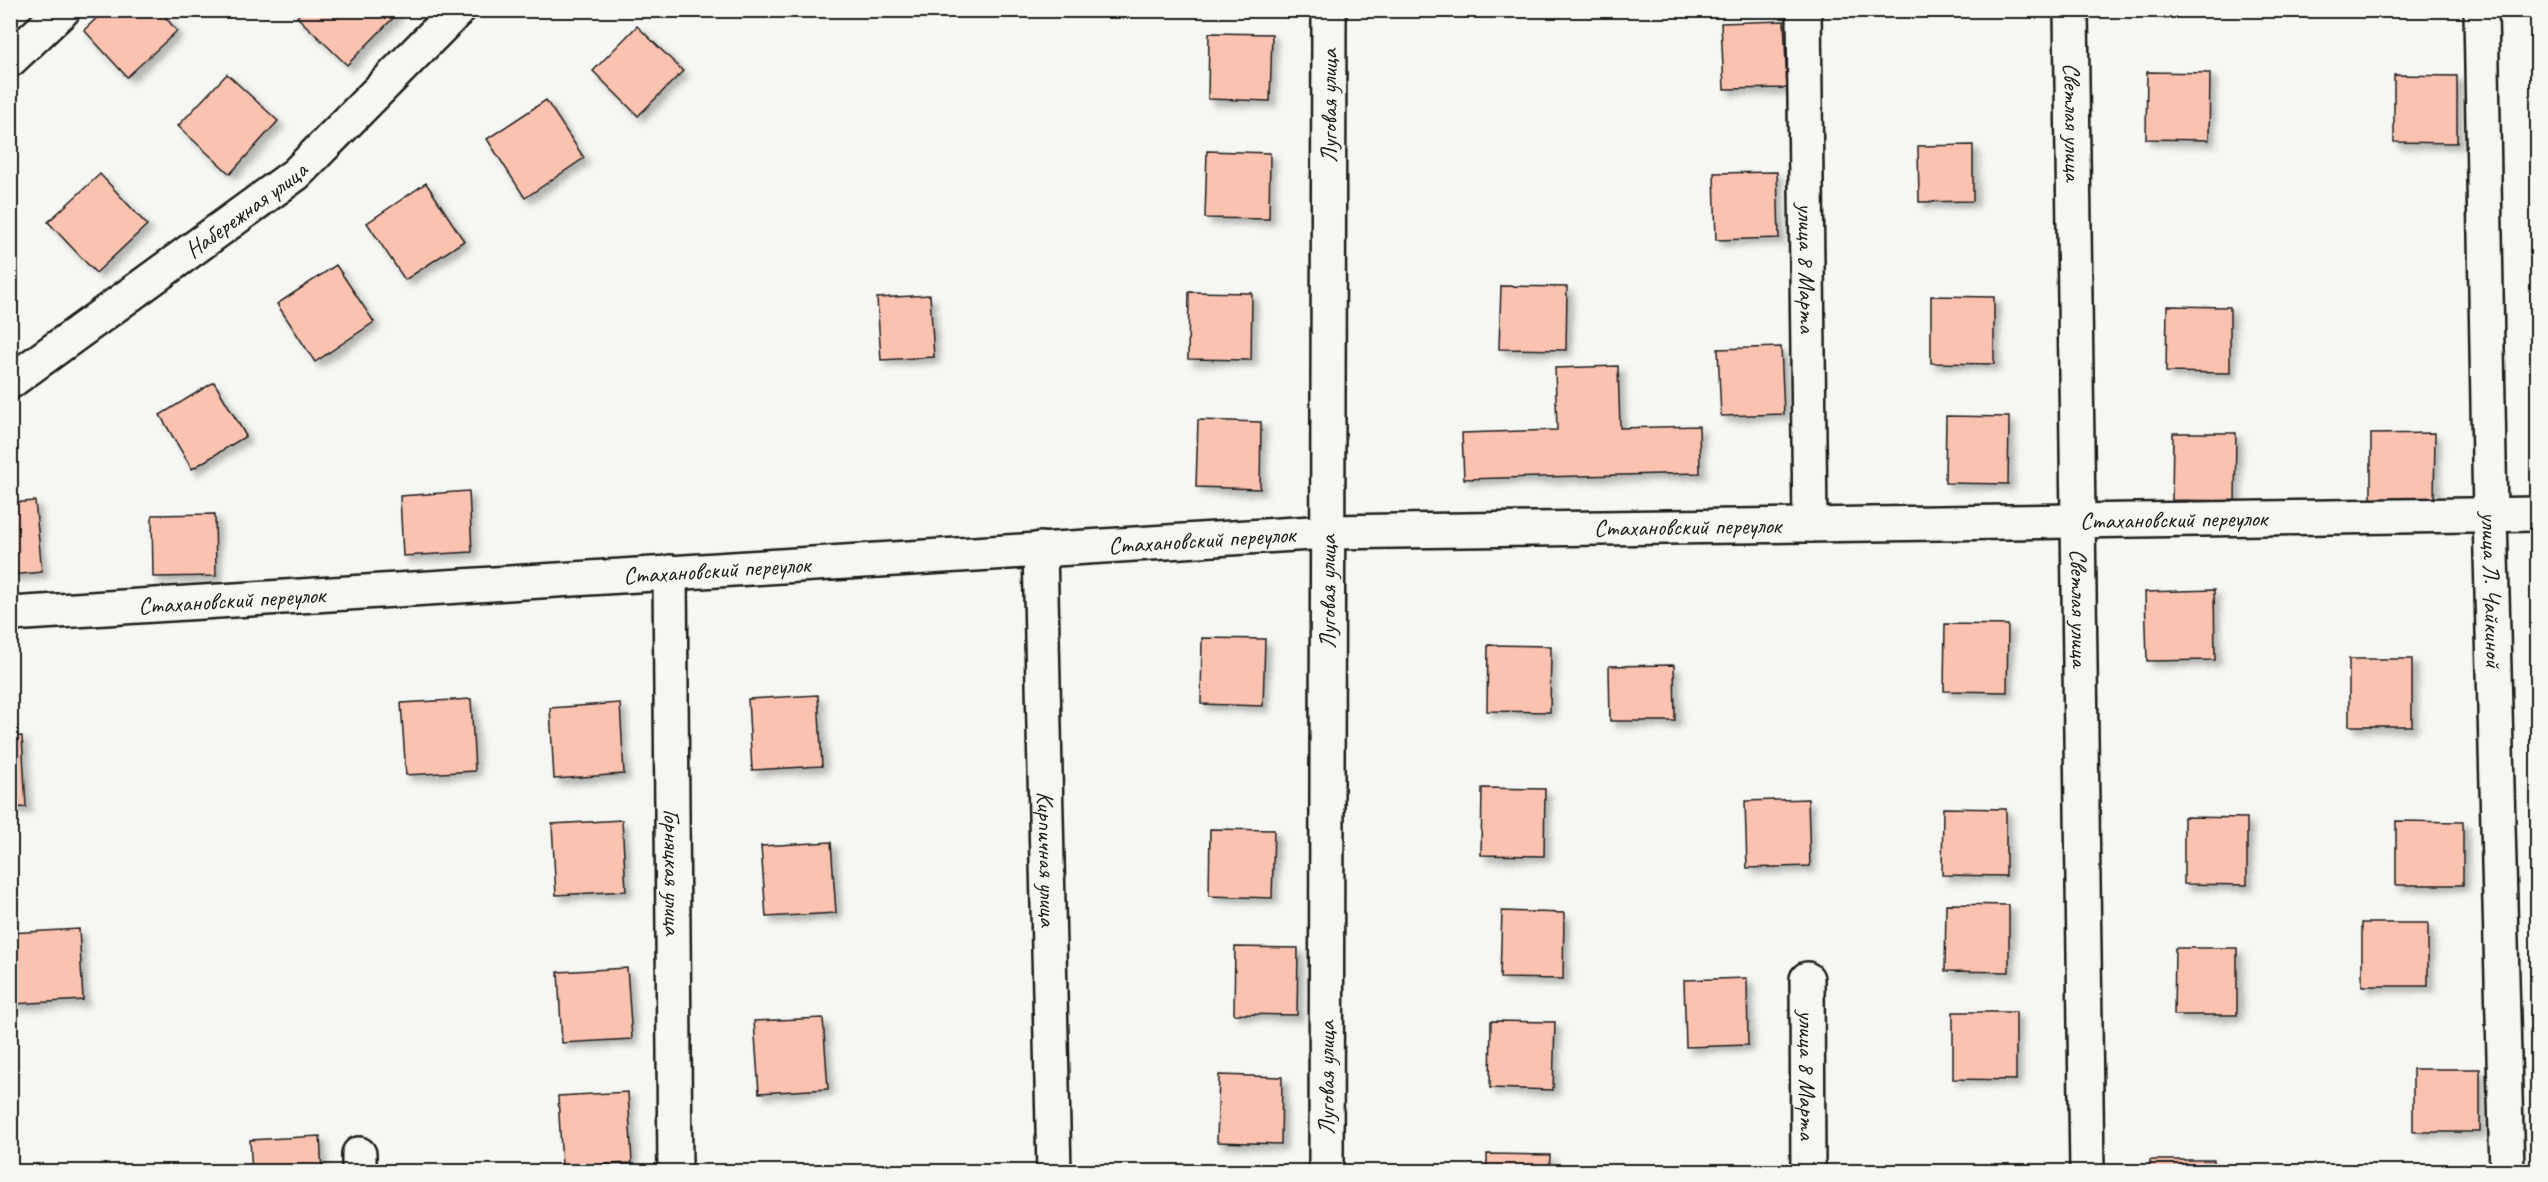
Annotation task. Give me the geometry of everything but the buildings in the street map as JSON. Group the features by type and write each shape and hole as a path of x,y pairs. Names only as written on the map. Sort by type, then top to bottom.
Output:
{"street":[{"path":"10,60 63,10"},
{"name":"Набережная улица","path":"10,382 296,174 458,10"},
{"name":"Луговая улица","path":"1326,1172 1329,10"},
{"name":"улица 8 Марта","path":"1804,10 1810,525"},
{"name":"Светлая улица","path":"2071,10 2087,1172"},
{"name":"улица Л. Чайкиной","path":"2481,10 2490,516 2507,1172"},
{"name":"Стахановский переулок","path":"10,614 1328,532 2538,514"},
{"name":"Кирпичная улица","path":"1040,549 1054,1172"},
{"name":"Горняцкая улица","path":"670,572 675,1172"},
{"name":"улица 8 Марта","path":"1807,979 1808,1172"}]}
